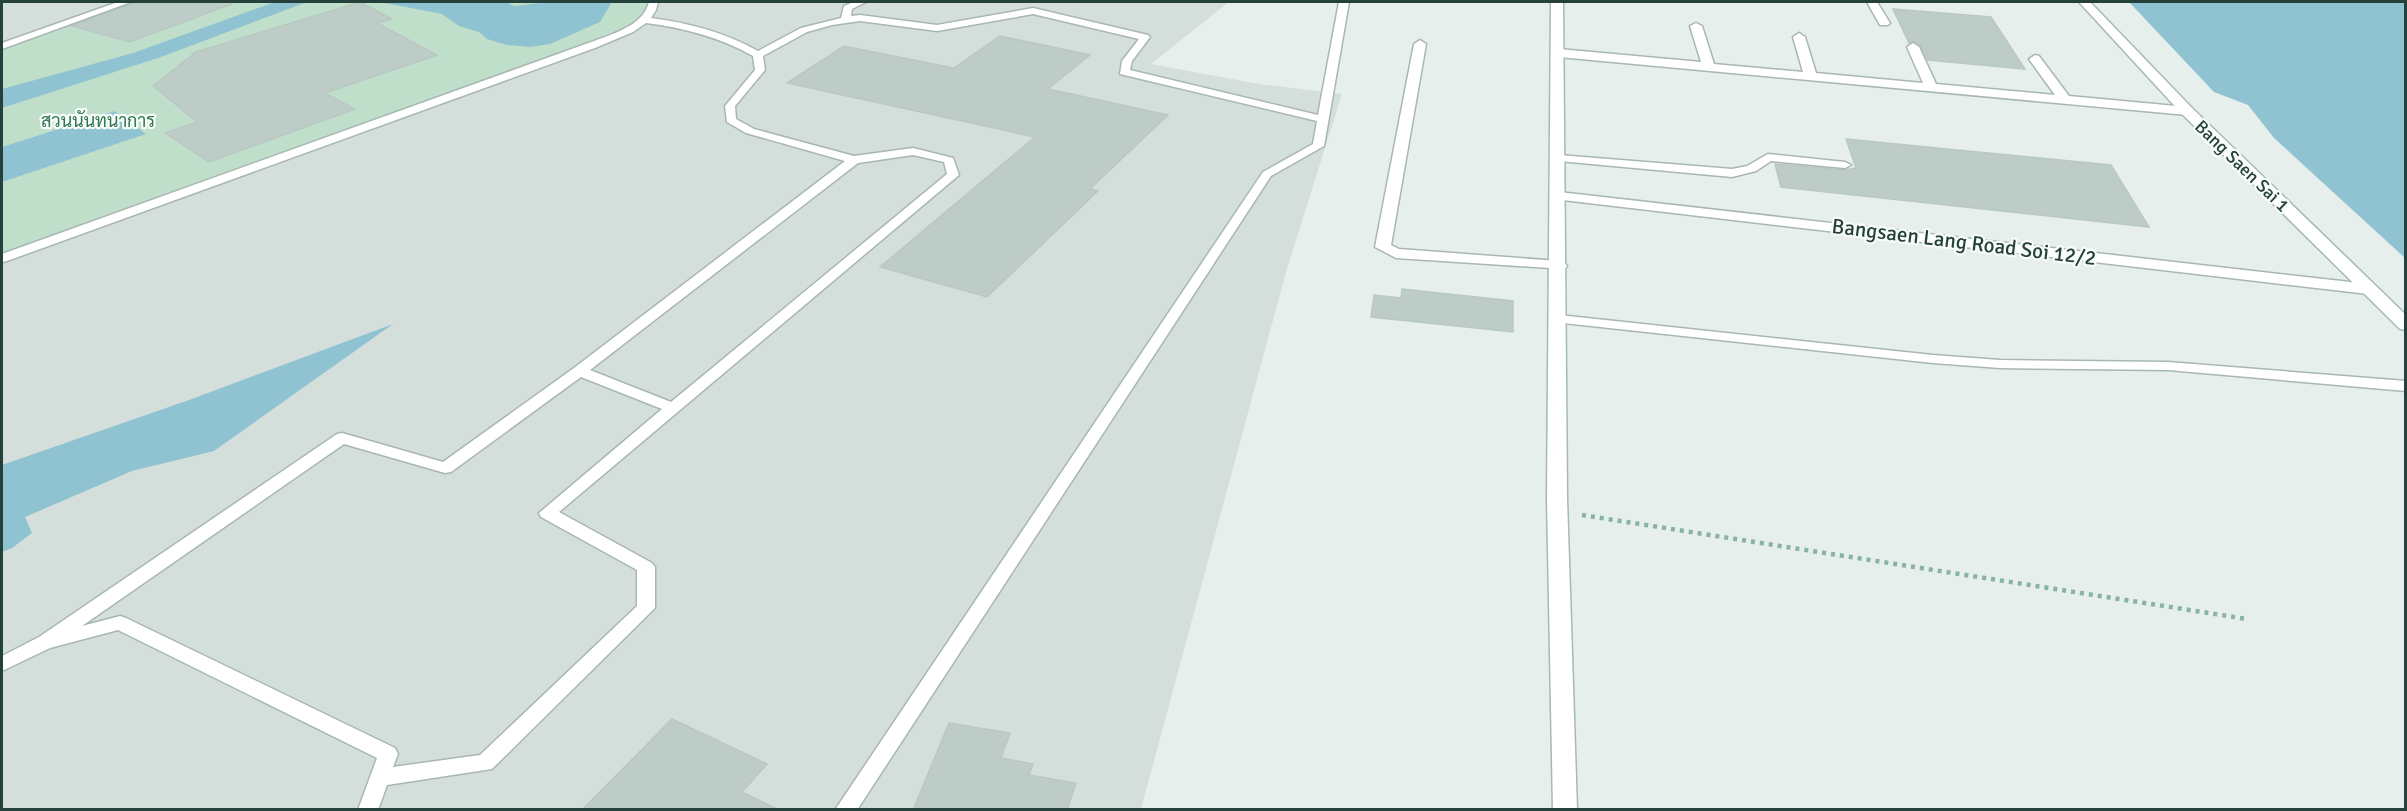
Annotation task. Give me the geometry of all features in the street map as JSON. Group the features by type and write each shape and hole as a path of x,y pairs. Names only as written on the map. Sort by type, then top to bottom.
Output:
{"street":[{"path":"1557,2 1559,54 1557,511 1565,810"},
{"path":"1872,2 1884,23"},
{"name":"Bang Saen Sai 1","path":"2084,2 2187,111 2406,326"},
{"path":"1696,26 1709,67"},
{"path":"1799,37 1811,77"},
{"path":"1420,44 1383,247 1396,253 1559,266"},
{"path":"1913,46 1932,88"},
{"path":"1559,54 2187,111"},
{"path":"2035,59 2065,100"},
{"name":"Bangsaen Lang Road Soi 12/2","path":"1559,196 2368,289"}],"lane":[{"path":"2,46 126,2"},
{"path":"2,258 580,50 623,33 645,20 654,6 653,2"},
{"path":"846,20 847,8 861,2"},
{"path":"845,810 1267,174 1318,146 1344,2"},
{"path":"758,55 804,30 846,20 860,18 937,27 1034,11 1145,37 1127,61 1124,72 1323,119"},
{"path":"645,20 688,26 730,38 758,55"},
{"path":"380,777 485,763 646,608 646,567 547,513 953,175 949,160 927,151 897,152 854,160 750,131 731,120 730,105 760,69 758,55"},
{"path":"1559,158 1732,173 1747,171 1761,165 1768,158 1845,165"},
{"path":"2,664 45,642 342,438 446,468 579,371 854,160"},
{"path":"1559,319 1944,360 2023,364 2168,366 2406,386"},
{"path":"579,371 673,408"},
{"path":"45,642 120,623 388,754 368,810"}],"path":[{"path":"1557,511 2247,619"}],"shaded area":[{"path":"2,2 1229,2 1151,64 1259,84 1342,94 1286,272 1141,809 2,809"}],"green space":[{"name":"สวนนันทนาการ","path":"126,2 650,2 645,20 2,259 2,46"}],"water":[{"path":"275,2 307,2 161,57 2,108 2,89 133,53"},
{"path":"379,2 506,2 514,6 549,2 612,2 600,22 550,44 530,47 507,45 487,39 479,32 459,26 442,14"},
{"path":"2129,2 2405,2 2405,258 2274,138 2248,105 2214,92"},
{"path":"115,111 146,134 2,182 2,147"},
{"path":"393,324 214,451 132,471 25,517 32,533 12,548 2,552 2,465 189,400"}],"building":[{"path":"138,2 231,2 232,4 130,42 72,26"},
{"path":"360,2 392,19 377,23 437,55 325,93 355,109 209,162 165,133 197,122 153,86 196,52"},
{"path":"1893,9 1991,17 2025,69 1928,60 1920,45 1914,41 1909,43"},
{"path":"1000,36 1090,55 1048,89 1168,115 1090,189 1098,191 987,297 880,267 1035,137 787,83 844,46 954,68"},
{"path":"1846,139 2111,165 2149,227 1781,187 1775,164 1845,170 1856,168"},
{"path":"1402,289 1513,301 1513,332 1371,317 1374,295 1401,298"},
{"path":"672,719 767,764 742,792 779,810 582,810"},
{"path":"949,723 1010,733 1001,758 1033,764 1029,775 1076,783 1067,810 913,810"}]}
